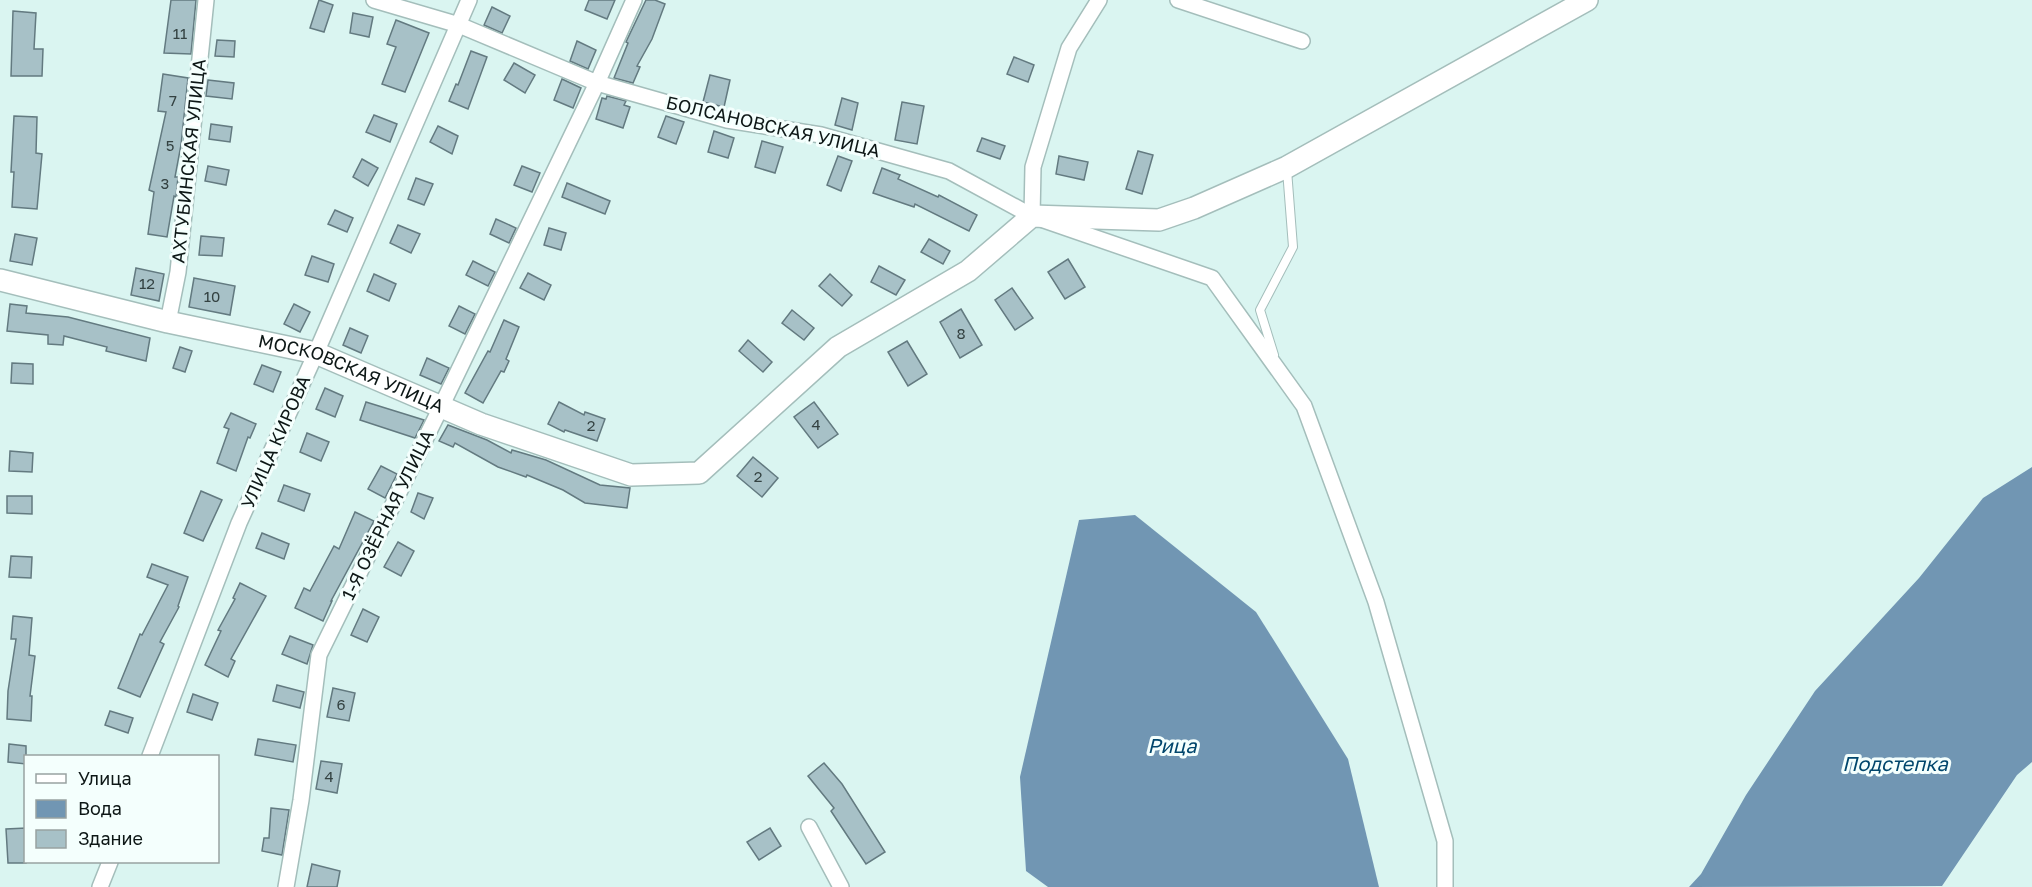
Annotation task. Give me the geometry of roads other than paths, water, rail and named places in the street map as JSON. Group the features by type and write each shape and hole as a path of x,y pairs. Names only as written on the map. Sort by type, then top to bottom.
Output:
{"street":[{"name":"АХТУБИНСКАЯ УЛИЦА","path":"168,321 178,272 206,0"},
{"name":"БОЛСАНОВСКАЯ УЛИЦА","path":"374,0 459,25 597,82 727,120 821,135 949,171 1032,216 1212,278 1304,405 1376,602 1445,841 1445,887"},
{"name":"УЛИЦА КИРОВА","path":"150,755 239,523 316,353 469,0"},
{"name":"1-Я ОЗЁРНАЯ УЛИЦА","path":"286,887 301,800 319,655 441,407 634,0"},
{"path":"1099,0 1069,48 1032,167 1032,216 1160,220 1194,208 1287,167 1587,0"},
{"path":"1178,0 1302,41"},
{"name":"МОСКОВСКАЯ УЛИЦА","path":"0,280 168,321 316,353 481,424 631,475 699,473 838,347 968,271 1032,216"},
{"path":"809,826 841,887"},
{"path":"100,887 109,863"}],"lane":[{"path":"1278,368 1260,310 1293,247 1287,167"}],"water":[{"name":"Подстепка","path":"2032,467 2032,762 2017,775 1942,886 1689,887 1701,874 1746,795 1815,691 1919,578 1983,498"},
{"name":"Рица","path":"1135,515 1256,612 1348,759 1379,887 1048,887 1026,871 1020,777 1079,520"}]}
